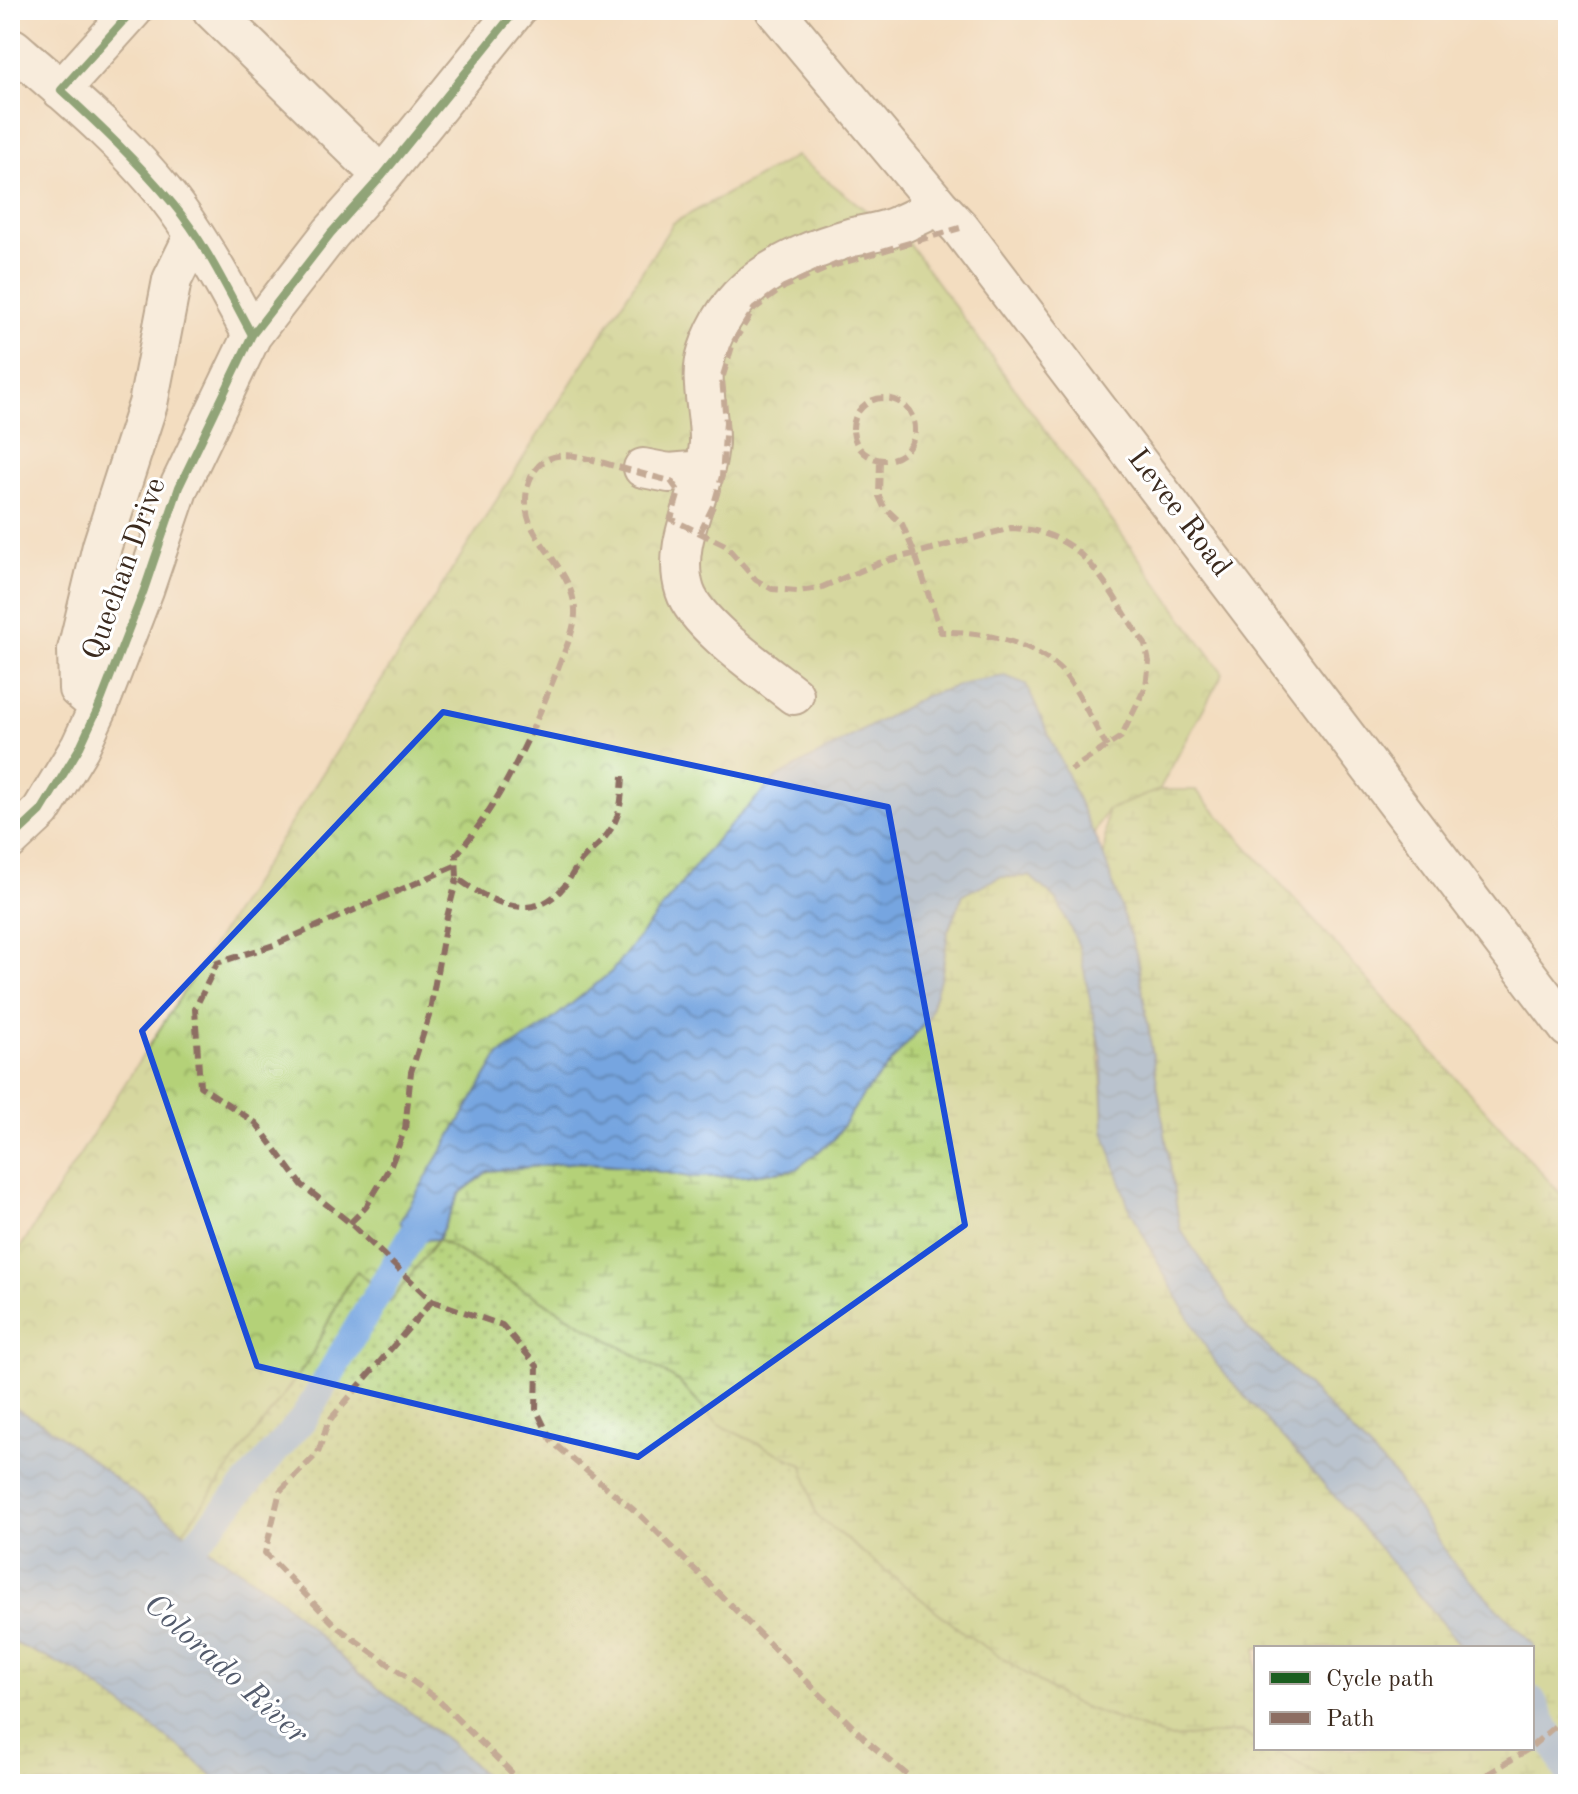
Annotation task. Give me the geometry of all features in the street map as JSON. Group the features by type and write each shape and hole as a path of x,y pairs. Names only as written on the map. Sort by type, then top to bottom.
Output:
{"street":[{"path":"61,90 133,10"},
{"path":"212,10 382,176"},
{"name":"Quechan Drive","path":"10,840 41,811 80,747 144,590 179,487 252,335 331,233 382,176 516,10"},
{"name":"Levee Road","path":"775,10 960,228 1568,1028"},
{"path":"11,48 119,143 175,206 223,280 252,335"},
{"path":"794,695 698,615 685,592 682,548 709,444 706,356 715,329 726,311 752,284 777,266 849,238 892,228 939,206"},
{"path":"99,706 78,689 77,650 102,546 148,404 172,280 194,235"},
{"path":"643,468 669,473 704,470"}],"highlighted area":[{"path":"443,712 888,807 965,1225 638,1457 257,1366 142,1031"}],"green space":[{"path":"796,156 909,244 1223,673 1159,790 1107,810 1057,900 1030,876 1000,877 963,894 948,931 942,972 928,1019 863,1095 834,1139 796,1169 744,1176 690,1177 627,1166 578,1162 488,1171 459,1194 438,1239 390,1302 357,1271 344,1290 309,1360 183,1531 47,1426 10,1405 10,1264 673,223"},
{"path":"1159,790 1196,790 1568,1202 1568,1784 1335,1784 1275,1750 1534,1750 1534,1645 1454,1564 1395,1476 1246,1327 1180,1229 1137,956 1104,857 1107,810"},
{"path":"1030,876 1058,901 1070,923 1080,950 1094,1012 1104,1131 1354,1518 1461,1646 1254,1646 1254,1739 1242,1732 1169,1738 1070,1702 964,1633 816,1515 803,1465 719,1425 677,1380 438,1239 459,1194 488,1171 578,1162 627,1166 690,1177 744,1176 796,1169 834,1139 942,972 948,931 963,894 1000,877"},
{"path":"438,1239 677,1380 719,1425 803,1465 817,1516 964,1633 1070,1702 1169,1738 1242,1732 1254,1739 1254,1750 1275,1750 1335,1784 493,1784 449,1741 359,1674 183,1531 309,1360 344,1290 357,1271 390,1301"},
{"path":"10,1641 78,1672 186,1752 221,1784 10,1784"}],"water":[{"path":"1005,676 1026,684 1104,857 1137,956 1180,1229 1246,1327 1395,1476 1454,1564 1534,1646 1461,1646 1354,1518 1215,1363 1128,1205 1104,1131 1102,1057 1079,946 1057,900 1030,876 1000,877 963,894 948,931 942,972 928,1019 863,1095 834,1139 796,1169 744,1176 690,1177 627,1166 578,1162 488,1171 459,1194 438,1239 409,1241 400,1221 499,1055 543,1027 611,972 716,840 776,778 925,696 974,681"},
{"name":"Colorado River","path":"10,1405 47,1426 183,1531 277,1596 359,1674 449,1741 493,1784 221,1784 186,1752 78,1672 10,1641"}],"waterway":[{"path":"172,1570 304,1418 429,1207"},
{"path":"1534,1704 1568,1773"}],"marked path":[{"path":"700,533 714,504 722,476 726,422 722,379 733,343 754,309 784,287 835,265 960,228"},
{"path":"884,398 896,400 906,407 913,417 915,429 913,441 906,451 896,458 884,460 872,458 862,451 855,441 853,429 855,417 862,407 872,400 884,398"},
{"path":"623,776 620,804 612,827 579,864 564,887 549,900 536,906 509,905 482,894 457,878 456,855 502,790 548,693 574,625 575,610 570,588 533,529 526,506 527,488 536,469 545,460 556,456 580,457 671,481 679,492 671,519 725,545 756,580 772,589 798,591 820,588 879,563 1011,528 1038,532 1059,540 1092,566 1106,584 1145,644 1149,662 1146,686 1121,737 1071,770"},
{"path":"880,460 879,496 884,507 902,524 941,632 971,633 1002,639 1046,658 1071,683 1107,747"},
{"path":"455,866 274,945 217,963 195,1009 200,1086 256,1123 302,1185 350,1223 432,1301 502,1325 537,1366 536,1409 552,1442 641,1516 870,1744 918,1784"},
{"path":"350,1223 366,1207 391,1165 405,1129 411,1072 429,1016 457,878"},
{"path":"432,1301 328,1422 318,1453 280,1491 265,1553 337,1627 436,1698 523,1784"},
{"path":"1534,1744 1568,1715"},
{"path":"1472,1784 1527,1750"}],"cycle path":[{"path":"133,10 61,90 133,159 185,219 216,267 252,335"},
{"path":"10,840 41,811 80,747 144,590 179,487 252,335 331,233 382,176 516,10"}]}
